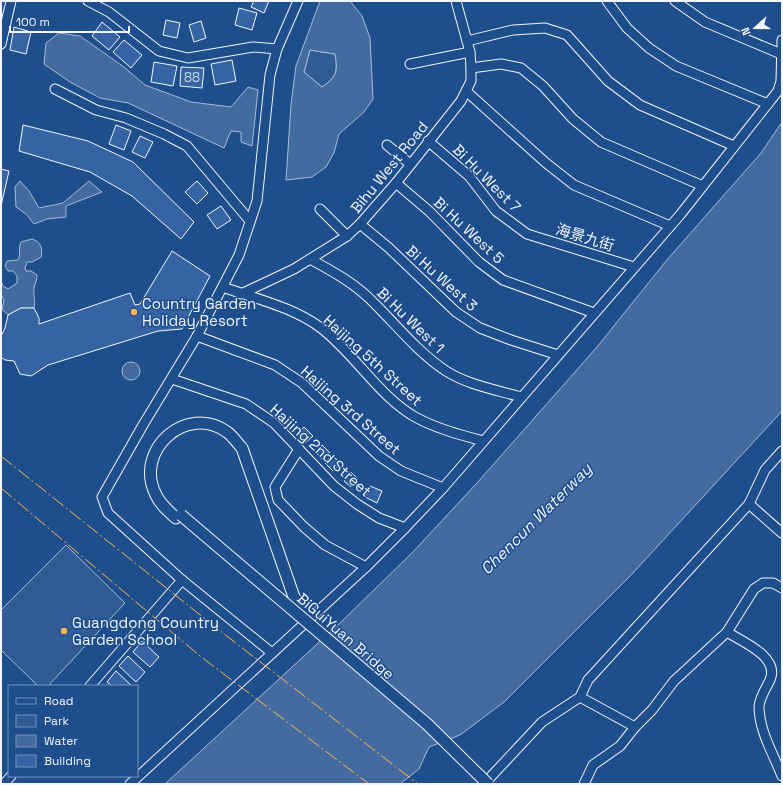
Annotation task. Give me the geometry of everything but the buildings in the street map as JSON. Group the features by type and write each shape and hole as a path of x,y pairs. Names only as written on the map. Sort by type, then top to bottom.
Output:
{"main road":[{"path":"178,516 169,505 157,483 156,468 165,445 175,436 188,430 211,432 225,438 238,451 292,603 306,621"},
{"name":"BiGuiYuan Bridge","path":"178,516 420,725 482,784"},
{"name":"BiGuiYuan Bridge","path":"178,516 426,724 488,784"}],"street":[{"path":"1,44 11,1"},
{"path":"88,1 109,12 160,51 188,58 253,47 277,49"},
{"path":"272,653 182,580 108,513 102,497 143,425 197,336 239,255 257,201 270,75 277,49 298,1"},
{"name":"Bihu West Road","path":"241,294 294,269 347,236 360,224 396,183 461,101 471,81 471,68 470,52 456,1"},
{"path":"607,1 627,28 649,48 676,66 768,104"},
{"path":"675,1 705,22 780,54"},
{"path":"467,41 513,30 545,28 567,34 608,80 640,105 734,146"},
{"path":"138,777 366,567 443,488 670,226 778,92 782,40"},
{"path":"410,64 470,52"},
{"path":"471,68 501,64 521,68 543,86 573,119 601,142 703,186"},
{"path":"56,89 96,110 126,118 164,134 187,146 250,221"},
{"path":"466,92 546,163 574,185 670,226"},
{"name":"Bi Hu West 7","path":"428,141 469,176 496,211 527,234"},
{"path":"387,144 410,164"},
{"name":"Bi Hu West 5","path":"396,183 429,211 479,262 503,280 594,313"},
{"path":"320,209 347,236"},
{"name":"Bi Hu West 3","path":"360,224 456,312 480,328 511,340 558,354"},
{"name":"海景九街","path":"527,234 634,267"},
{"name":"Bi Hu West 1","path":"310,259 349,280 375,303 424,354 447,372 479,385 521,397"},
{"name":"Haijing 5th Street","path":"223,288 293,312 322,328 394,401 416,418 443,430 483,441"},
{"name":"Haijing 3rd Street","path":"197,336 275,365 302,383 379,456 401,471 443,488"},
{"name":"Haijing 2nd Street","path":"172,379 246,404 274,423 334,486 357,504 379,518 405,528"},
{"path":"299,449 275,487 278,500 304,527 325,545 366,567"},
{"path":"482,784 542,722 580,697 588,680 749,504 765,470 782,451"},
{"path":"749,504 782,533"},
{"path":"91,685 182,580"},
{"path":"584,784 593,765 620,746 635,727 652,710 674,681 727,632 754,589 763,583 773,583 782,588"},
{"path":"727,632 763,655 771,663 772,672 759,705 766,740 782,776"},
{"path":"580,697 635,727"},
{"path":"130,784 138,777"}],"green space":[{"path":"310,50 335,54 335,73 331,80 322,87 304,72"},
{"path":"66,545 125,603 49,685 37,685 1,650 1,610"}],"water":[{"path":"320,1 350,1 362,16 370,38 373,99 364,112 339,134 334,153 326,167 312,177 286,180 291,104 296,66","holes":["310,50 335,54 335,73 331,80 322,87 304,72"]},
{"path":"59,33 80,36 124,67 145,85 191,102 231,107 248,87 258,90 252,146 241,142 241,132 231,131 224,148 128,103 100,98 70,82 44,64 46,43"},
{"name":"Chencun Waterway","path":"782,122 782,411 632,574 504,702 460,735 429,747 419,769 400,784 165,784 340,623 412,553 477,483 597,347 666,261 761,153"},
{"path":"20,181 29,191 39,208 63,203 89,181 102,192 66,206 66,217 47,219 34,224 26,214 16,207 15,187"},
{"path":"32,239 41,246 42,251 41,257 32,262 27,262 25,268 26,271 31,271 37,275 34,288 34,308 21,308 8,315 2,309 4,300 1,295 1,280 3,286 8,289 17,283 17,276 13,271 8,271 5,266 7,261 18,260 21,242"},
{"path":"127,362 135,362 140,367 138,378 135,380 127,380 122,375 122,367"}],"power":[{"path":"1,456 219,630 418,784"},
{"path":"1,488 200,656 369,784"}],"place":[{"name":"Country Garden Holiday Resort","path":"134,312"},
{"name":"Guangdong Country Garden School","path":"64,631"}]}
